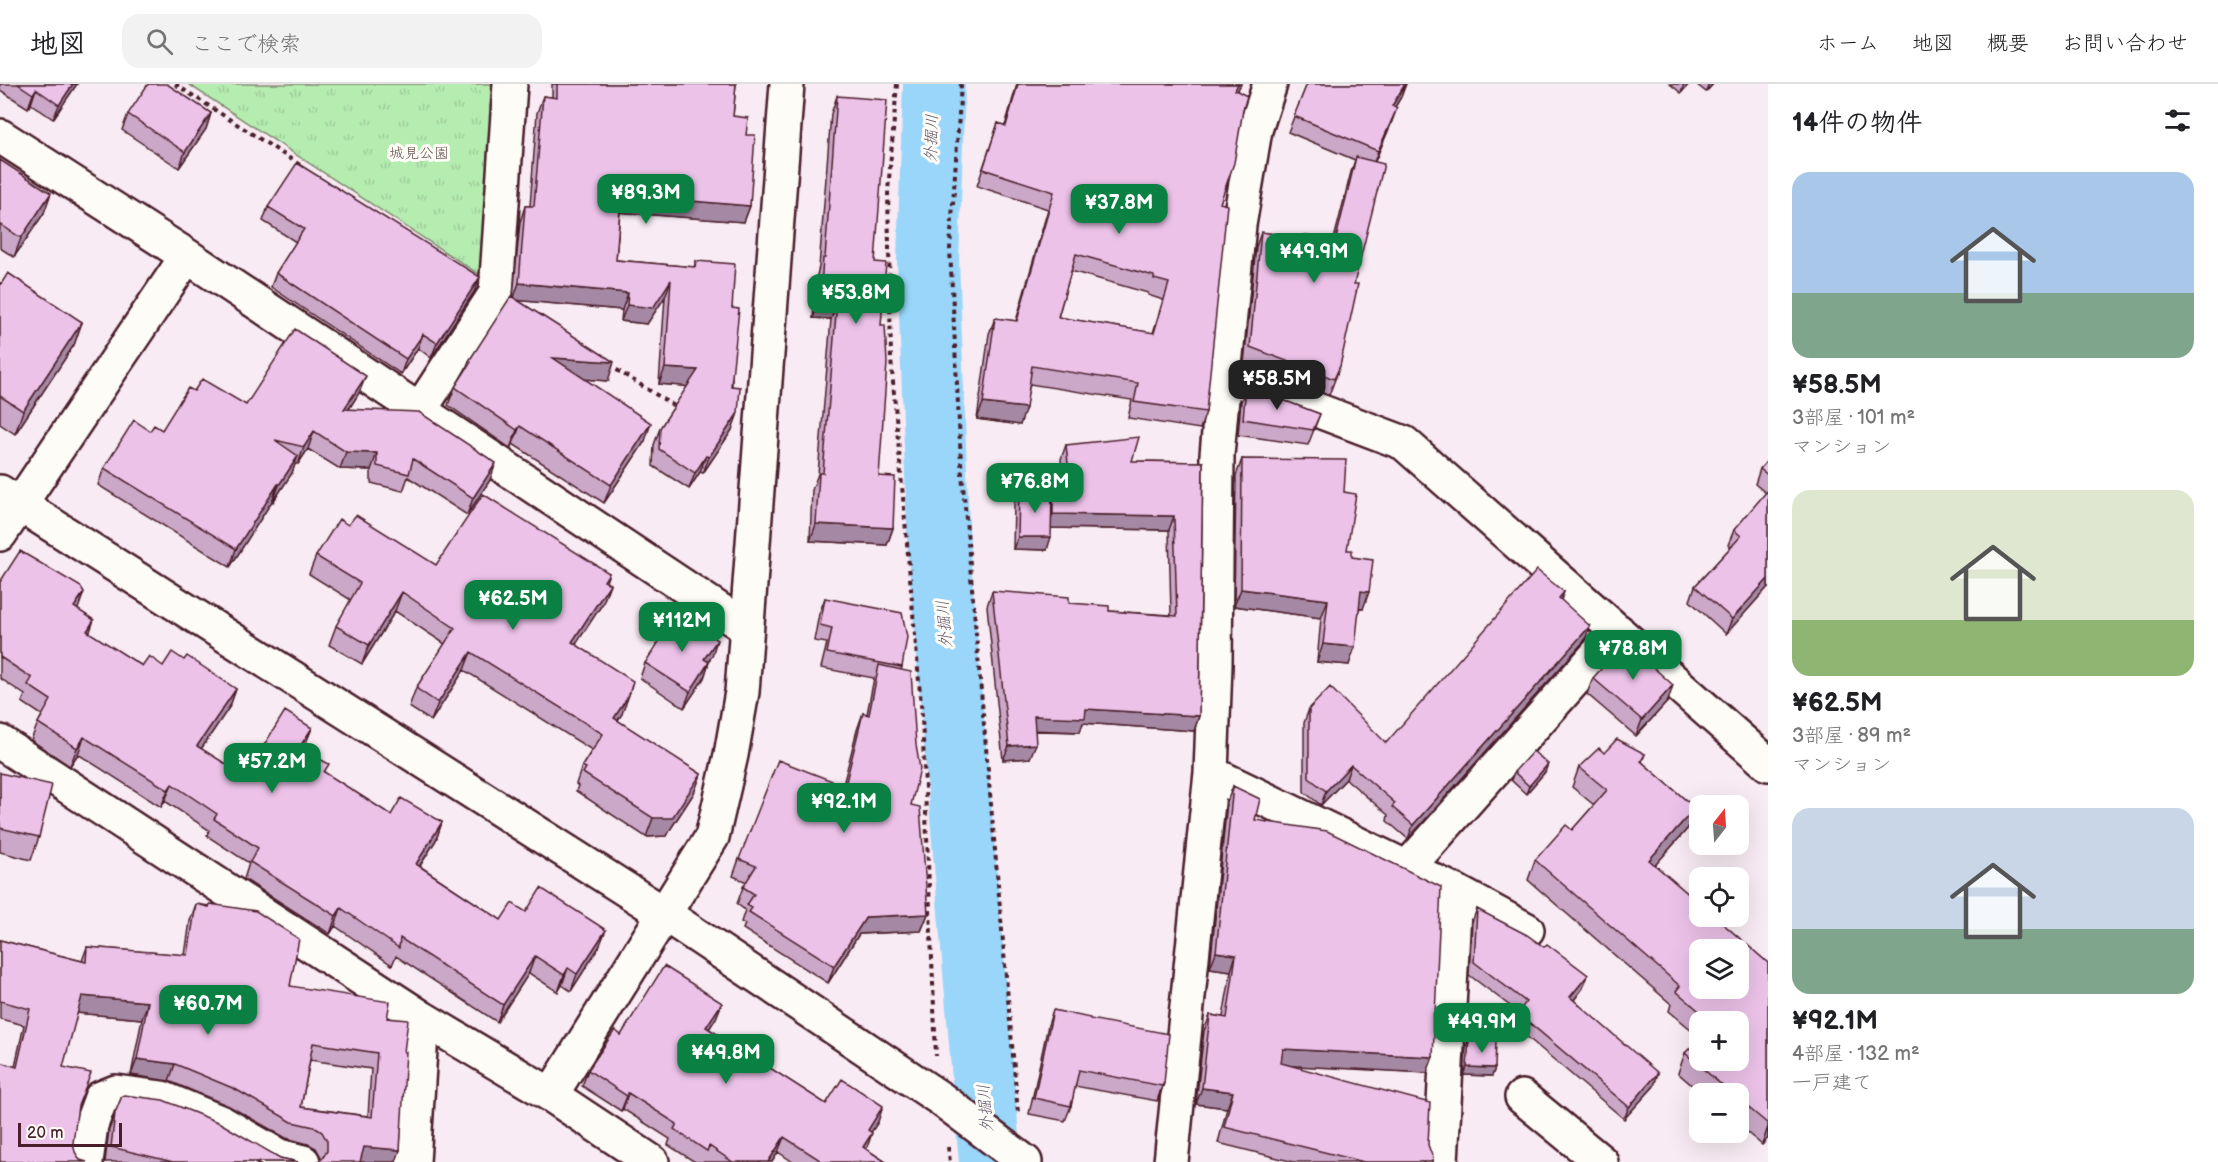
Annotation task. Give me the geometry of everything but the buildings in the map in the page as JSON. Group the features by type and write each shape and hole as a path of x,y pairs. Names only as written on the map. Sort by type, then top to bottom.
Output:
{"street":[{"path":"419,411 496,292 510,84"},
{"path":"551,1095 712,837 731,755 740,702 787,84"},
{"path":"1170,1162 1211,773 1218,455 1224,375 1243,201 1255,130 1270,84"},
{"path":"0,136 187,256 745,627"},
{"path":"0,534 10,498 187,256"},
{"path":"1224,375 1404,443 1768,764"},
{"path":"10,498 663,913 941,1100 1024,1161"},
{"path":"1407,868 1618,631"},
{"path":"0,742 422,1018 551,1095 652,1162"},
{"path":"1211,773 1455,891 1527,930"},
{"path":"1441,1162 1455,891"},
{"path":"413,1162 422,1018"},
{"path":"86,1162 91,1125 101,1098 116,1092 162,1098 222,1123 279,1156 303,1162"},
{"path":"1522,1097 1601,1162"}],"path":[{"path":"897,84 888,191 891,359 921,716 937,1076 950,1162"},
{"path":"961,84 950,249 961,462 1024,1161"}],"green space":[{"name":"城見公園","path":"188,84 493,84 480,275"}],"waterway":[{"name":"外掘川","path":"934,84 928,260 939,553 990,1162"}]}
